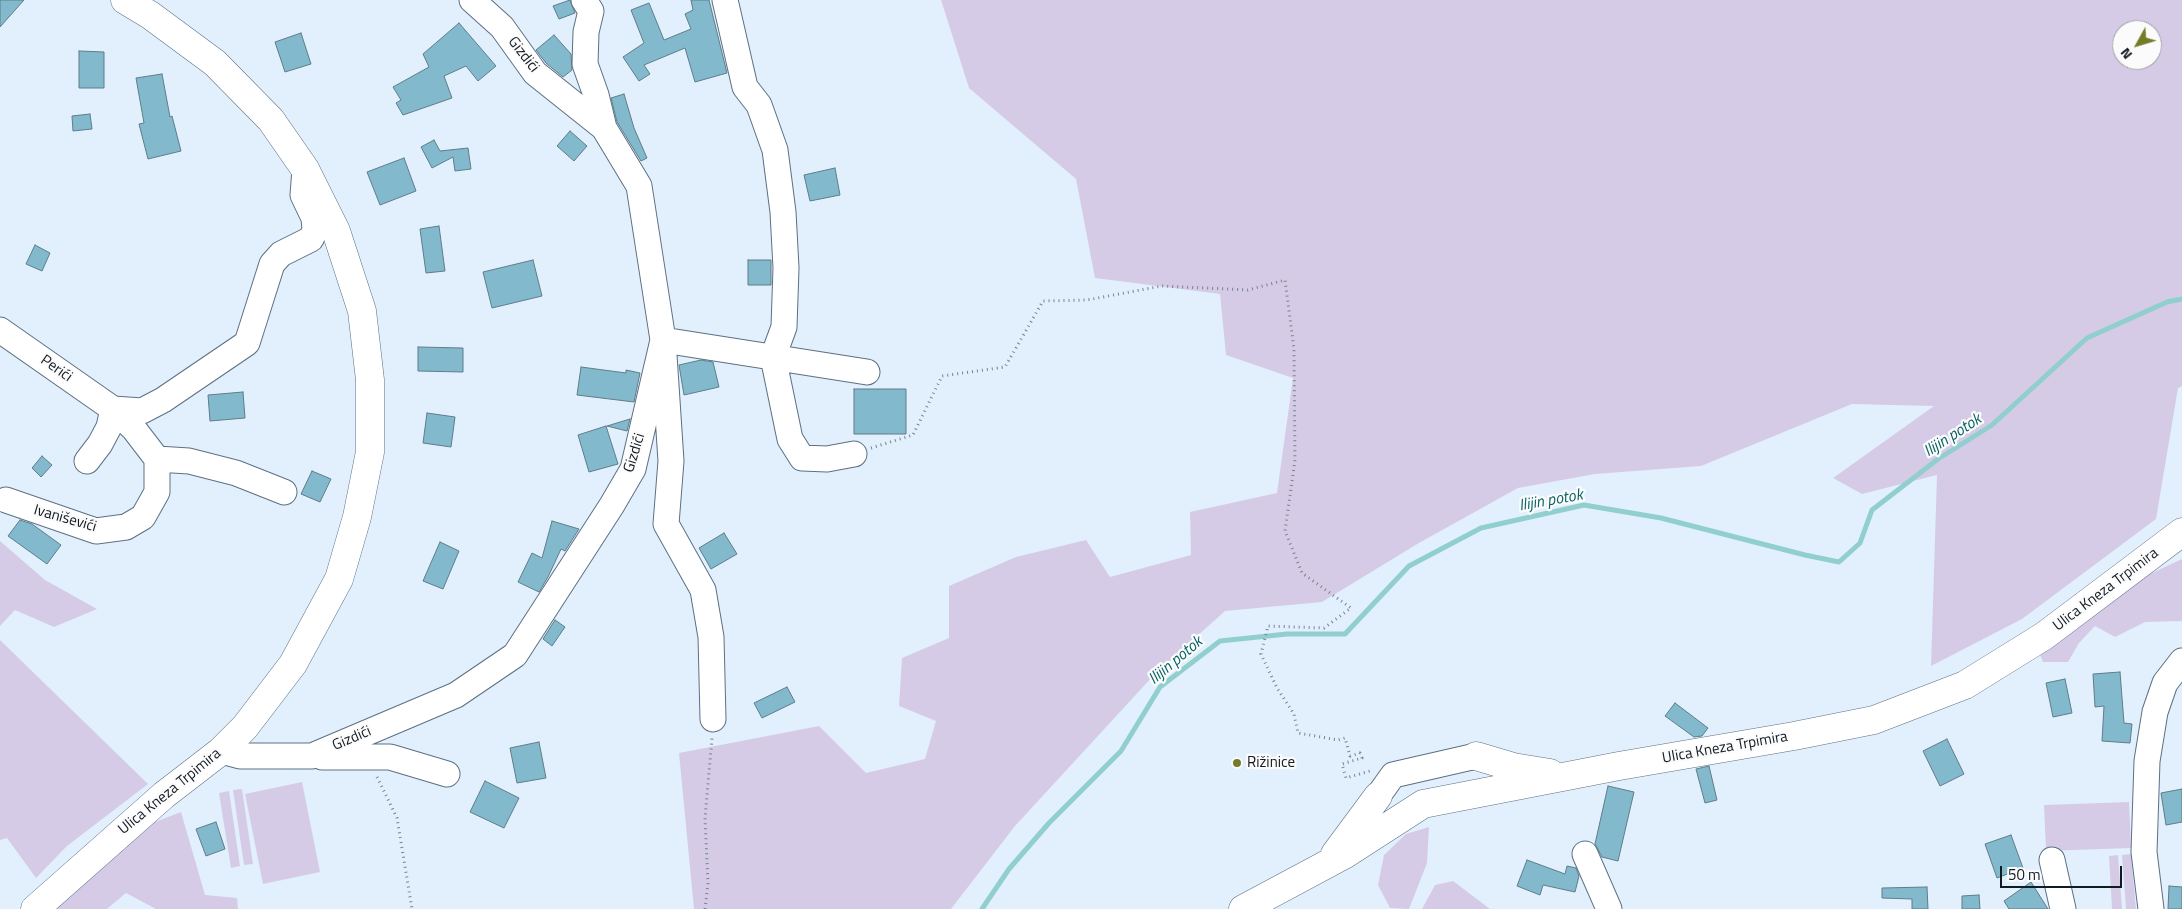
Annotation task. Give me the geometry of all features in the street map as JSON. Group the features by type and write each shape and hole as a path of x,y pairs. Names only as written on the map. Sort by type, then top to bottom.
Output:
{"main road":[{"path":"126,0 164,24 215,63 271,120 305,169"},
{"name":"Ulica Kneza Trpimira","path":"35,909 164,795 221,752 245,726 293,664 339,579 357,517 370,452 370,380 362,311 336,231 305,169"},
{"name":"Ulica Kneza Trpimira","path":"1244,909 1327,864 1424,804 1874,720 1965,685 2044,636 2182,532"},
{"path":"1476,756 1513,767 1569,776"},
{"path":"1327,864 1385,786"}],"street":[{"name":"Gizdići","path":"221,752 240,756 312,756 456,695 515,655 612,506 633,469 663,340 639,186 604,128 536,73 502,27 472,0"},
{"path":"584,0 591,11 586,32 585,64 604,128"},
{"path":"725,0 745,87 759,105 775,150 783,212 786,268 784,327 773,357 790,438 802,458 827,459 854,454"},
{"path":"113,409 142,411 163,400 247,343 272,264 281,254 311,239 315,230 314,218 303,195 305,169"},
{"name":"Perići","path":"0,330 113,409"},
{"path":"713,719 711,637 703,590 666,524 671,461 663,340 867,372"},
{"path":"113,409 134,430 157,459 189,461 236,473 284,492"},
{"path":"87,461 100,444 108,427 113,409"},
{"name":"Ivaniševići","path":"6,500 96,531 126,526 143,516 158,492 157,459"},
{"path":"2151,909 2144,852 2147,760 2155,712 2173,689 2182,662"},
{"path":"312,756 390,757 447,774"},
{"path":"1385,786 1476,756"},
{"path":"1586,854 1609,909"},
{"path":"2052,860 2063,909"}],"path":[{"path":"854,454 913,434 942,376 1006,368 1043,301 1087,300 1162,286 1248,290 1285,280 1294,349 1295,450 1285,531 1302,573 1350,608 1324,628 1268,626 1261,654 1277,688 1294,714 1298,733 1338,740 1346,738 1350,756 1360,753 1362,758 1342,764 1346,778 1391,766 1385,786"},
{"path":"705,909 708,883 705,818 713,719"},
{"path":"350,757 379,778 397,818 412,909"}],"shaded area":[{"path":"941,0 2182,0 2182,386 2178,388 2156,519 2022,619 1931,666 1937,475 1862,494 1833,478 1934,406 1852,404 1701,466 1595,474 1518,488 1419,543 1322,602 1225,611 1154,675 1015,826 951,909 694,909 679,753 819,726 866,773 925,759 936,721 899,706 902,658 949,638 949,586 1016,557 1086,540 1110,577 1191,555 1190,512 1277,493 1293,378 1226,355 1220,294 1095,278 1076,179 969,88"},
{"path":"0,541 45,580 97,609 54,627 15,610 0,626"},
{"path":"2182,559 2182,621 2145,622 2115,637 2095,626 2079,643 2068,662 2043,662 2038,650 2137,580"},
{"path":"0,640 148,784 67,846 36,878 7,838 0,840"},
{"path":"302,782 320,872 263,884 245,794"},
{"path":"242,789 253,864 244,865 233,790"},
{"path":"229,791 240,866 231,868 219,793"},
{"path":"2129,802 2131,848 2046,851 2044,805"},
{"path":"181,812 205,895 237,898 238,909 156,909 126,893 107,909 54,909 150,824"},
{"path":"1429,827 1427,863 1409,909 1390,908 1378,885 1384,855 1406,834"},
{"path":"2131,854 2136,909 2126,909 2122,855"},
{"path":"2118,855 2122,909 2112,909 2109,856"},
{"path":"1453,881 1490,909 1422,909 1435,885"}],"building":[{"path":"0,0 24,0 0,27"},
{"path":"570,0 575,13 559,19 553,6"},
{"path":"691,0 709,0 727,73 695,82 685,48 644,65 650,74 639,81 623,57 644,43 631,10 649,3 664,40 691,29 685,14 693,10"},
{"path":"459,23 496,66 478,81 466,66 444,76 452,98 403,115 396,103 401,100 393,87 429,67 423,54"},
{"path":"301,33 311,64 285,72 275,42"},
{"path":"554,35 571,54 572,70 563,77 546,63 536,50"},
{"path":"79,51 104,52 104,88 79,88"},
{"path":"162,74 170,117 172,116 181,151 148,159 139,124 144,123 136,78"},
{"path":"624,94 634,128 647,158 641,161 617,122 611,98"},
{"path":"90,114 92,129 73,131 72,116"},
{"path":"570,131 587,146 574,161 557,146"},
{"path":"434,140 440,151 468,148 471,169 455,171 453,157 432,168 421,147"},
{"path":"404,158 416,191 380,205 367,172"},
{"path":"835,168 840,195 810,201 804,175"},
{"path":"439,226 445,271 426,273 420,229"},
{"path":"35,245 50,253 42,271 26,264"},
{"path":"533,260 542,296 492,308 483,272"},
{"path":"748,260 771,260 771,285 748,285"},
{"path":"418,347 463,348 463,372 418,371"},
{"path":"701,360 713,362 719,387 684,395 679,365"},
{"path":"581,367 626,373 626,370 640,373 634,402 577,395"},
{"path":"854,389 906,389 906,434 854,434"},
{"path":"243,392 245,418 210,421 208,395"},
{"path":"427,413 455,417 451,447 423,443"},
{"path":"630,419 627,431 607,426"},
{"path":"606,426 618,464 589,472 578,435"},
{"path":"42,456 52,465 41,477 32,468"},
{"path":"312,471 331,479 320,502 301,494"},
{"path":"20,520 32,524 61,545 47,564 8,536"},
{"path":"552,521 579,529 565,551 561,549 539,592 518,582 532,553 542,558"},
{"path":"724,533 737,554 711,569 699,548"},
{"path":"440,542 459,551 443,589 423,581"},
{"path":"555,620 565,627 552,646 543,639"},
{"path":"2120,672 2124,723 2132,724 2130,743 2102,741 2104,706 2095,707 2093,674"},
{"path":"2065,679 2072,713 2053,717 2046,683"},
{"path":"787,687 795,702 762,718 754,703"},
{"path":"1675,703 1708,728 1702,736 1694,737 1665,716"},
{"path":"1947,739 1964,774 1940,786 1923,751"},
{"path":"539,742 546,778 517,783 510,748"},
{"path":"1709,766 1717,800 1705,803 1696,769"},
{"path":"485,781 519,798 504,828 470,812"},
{"path":"1608,786 1634,792 1618,861 1602,857 1595,844"},
{"path":"2182,789 2182,822 2166,825 2161,793"},
{"path":"216,822 225,849 206,856 196,829"},
{"path":"2011,835 2023,868 1997,878 1985,844"},
{"path":"1527,860 1565,874 1567,866 1576,868 1579,876 1575,892 1543,885 1540,895 1517,886"},
{"path":"2031,882 2048,909 2009,909 2004,901"},
{"path":"2169,886 2182,887 2182,909 2168,909"},
{"path":"1927,887 1928,909 1912,909 1912,899 1882,898 1882,888"},
{"path":"1979,895 1980,909 1962,909 1962,896"}],"waterway":[{"name":"Ilijin potok","path":"982,909 1009,869 1049,823 1121,751 1160,687 1220,641 1287,634 1345,634 1409,566 1481,528 1584,505 1661,518 1839,562 1860,543 1872,510 1938,459 1992,425 2087,338 2167,302 2182,299"}],"place":[{"name":"Rižinice","path":"1237,763"}]}
